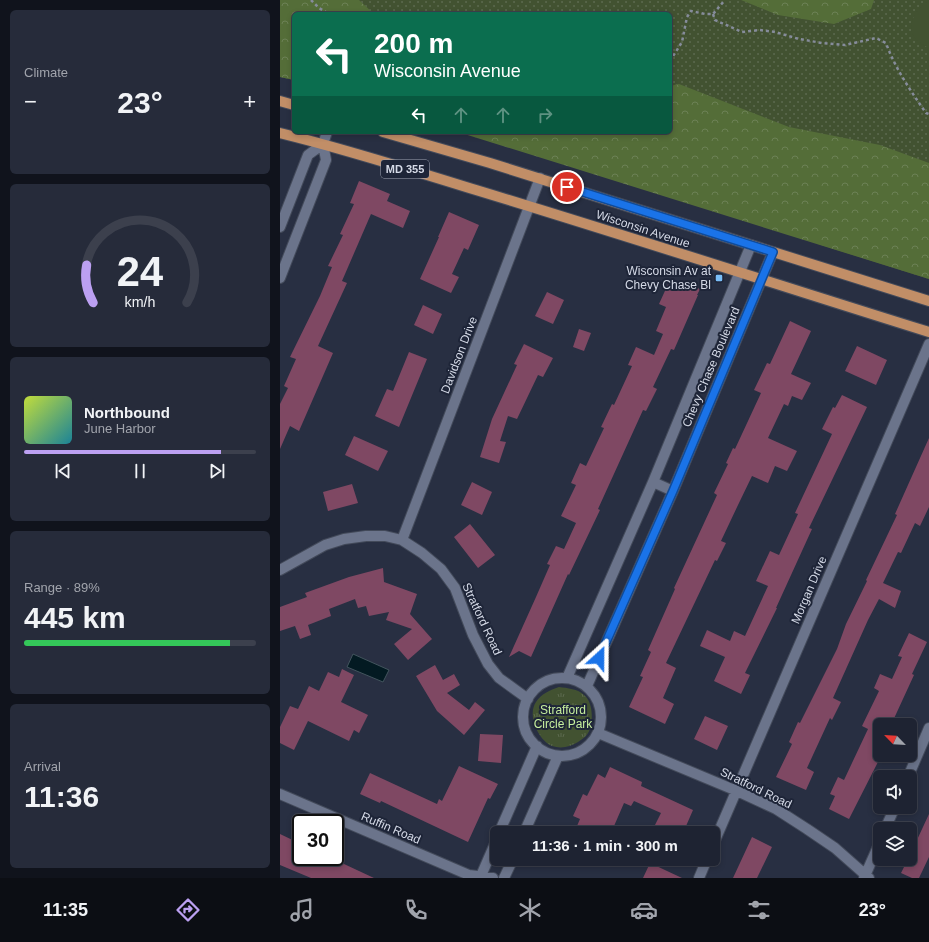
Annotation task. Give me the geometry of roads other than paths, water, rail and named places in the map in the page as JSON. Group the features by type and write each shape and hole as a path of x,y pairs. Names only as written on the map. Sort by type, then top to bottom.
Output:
{"main road":[{"path":"280,101 292,104"},
{"name":"Wisconsin Avenue","path":"280,133 323,144 529,206 929,332"},
{"name":"Wisconsin Avenue","path":"390,134 540,178 929,301"}],"street":[{"path":"280,278 326,160 323,144 326,134"},
{"path":"280,227 308,155 323,144"},
{"name":"Davidson Drive","path":"402,540 540,178"},
{"name":"Chevy Chase Boulevard","path":"567,678 652,482 751,245"},
{"name":"Chevy Chase Boulevard","path":"587,686 673,491 773,252"},
{"name":"Morgan Drive","path":"720,829 929,344"},
{"path":"652,482 673,491"},
{"name":"Stratford Road","path":"280,570 325,545 344,539 378,536 402,540 422,553 441,569 455,588 473,635 488,664 499,678 528,699"},
{"path":"557,678 567,678 578,681 587,686 594,694 600,708 601,723 598,733 591,744 580,752 567,756 558,756 544,751 537,746 528,735 524,725 523,714 531,694 538,686 557,678"},
{"path":"911,770 929,728"},
{"name":"Stratford Road","path":"598,733 737,791 776,809 836,848 866,877"},
{"path":"502,826 537,746"},
{"path":"527,826 558,756"},
{"name":"Ruffin Road","path":"280,794 468,875 493,878"},
{"path":"480,877 490,855"},
{"path":"866,877 873,860"},
{"path":"504,878 510,866"},
{"path":"699,878 704,866"}],"water":[{"path":"353,654 389,670 383,682 347,667"}],"place":[{"name":"Wisconsin Av at Chevy Chase Bl","path":"719,278"}],"park label":[{"name":"Strafford Circle Park","path":"563,717"}]}
